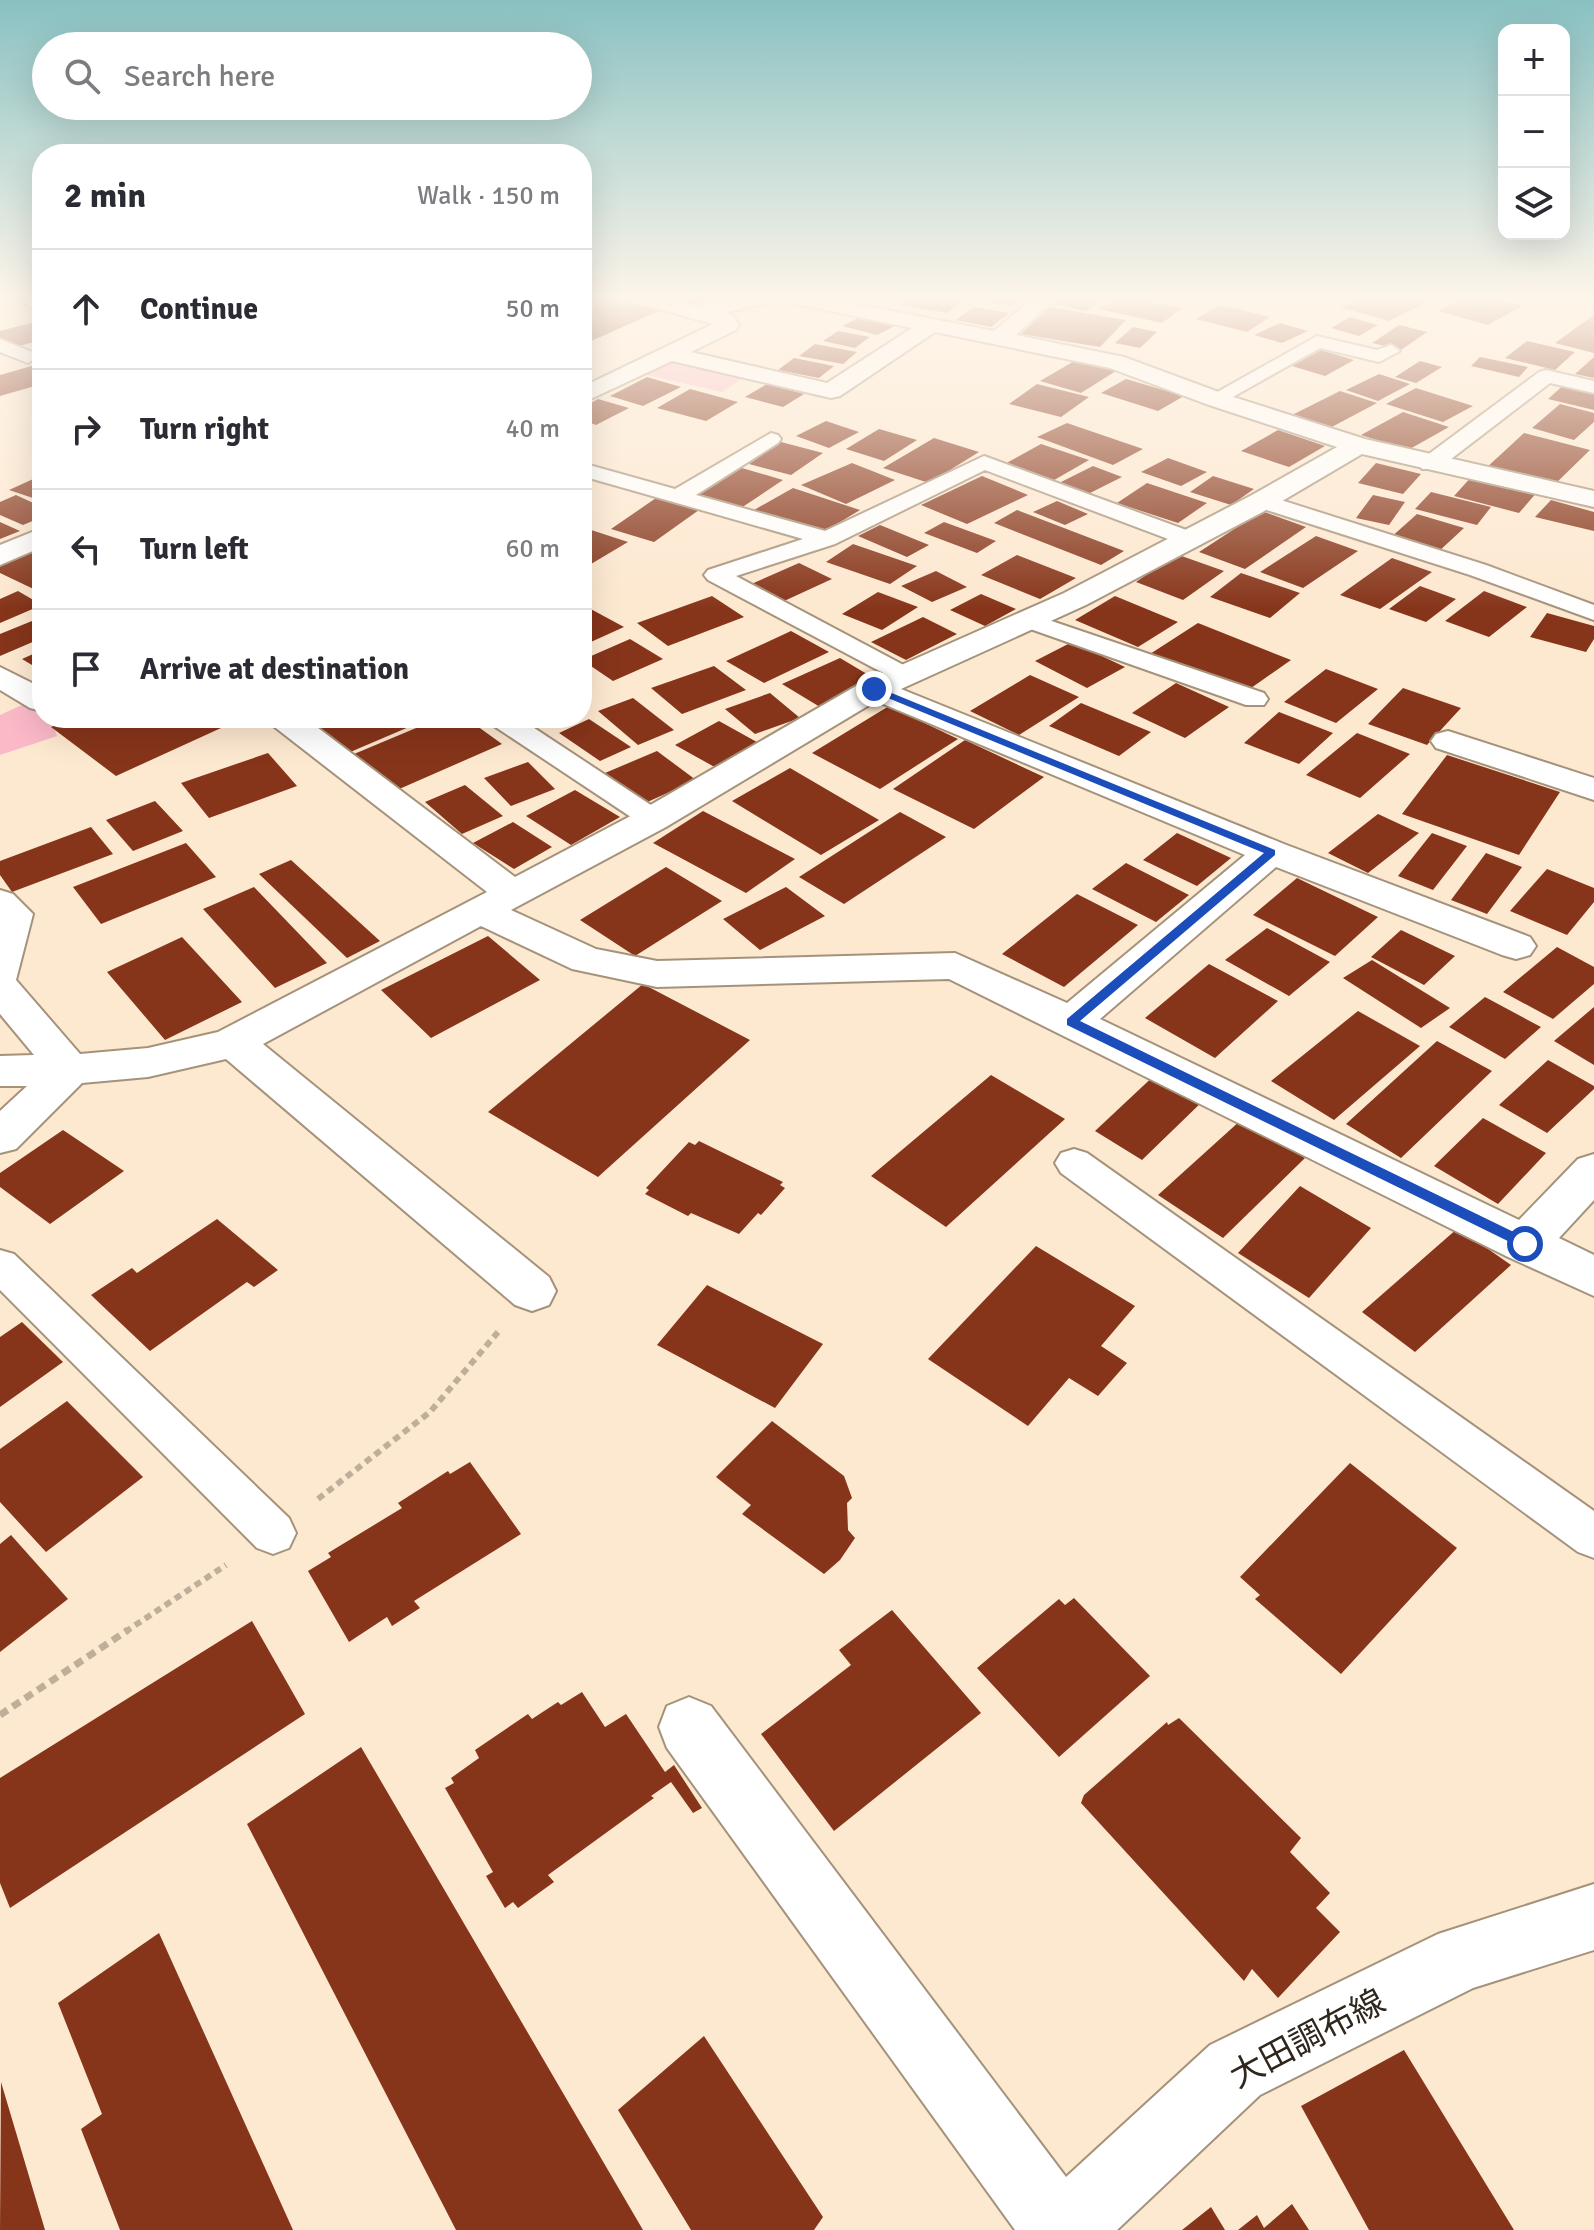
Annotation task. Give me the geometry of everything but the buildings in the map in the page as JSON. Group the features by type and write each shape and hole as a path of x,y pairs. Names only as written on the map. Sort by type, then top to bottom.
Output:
{"street":[{"path":"1221,401 1358,445 1430,464 1594,499"},
{"path":"0,1071 70,1070 194,1056 233,1042 653,819 888,682 1028,620 1192,540 1358,445"},
{"path":"0,556 32,541"},
{"path":"0,677 32,695"},
{"path":"888,682 1271,852 1516,946"},
{"path":"296,728 495,901 586,960 657,974 955,966 1594,1277"},
{"path":"1448,741 1594,789"},
{"path":"1071,1022 1271,852"},
{"path":"0,902 14,914 0,974"},
{"path":"0,987 70,1070"},
{"path":"233,1042 532,1291"},
{"path":"0,1137 70,1070"},
{"path":"1525,1244 1594,1171"},
{"path":"689,1727 1062,2230"},
{"name":"大田調布線","path":"1062,2230 1235,2070 1462,1958 1594,1917"}],"lane":[{"path":"1430,464 1513,401"},
{"path":"680,495 771,439"},
{"path":"888,682 716,575 827,539 984,462 1192,540"},
{"path":"592,472 827,539"},
{"path":"1262,501 1478,570 1594,613"},
{"path":"1028,620 1255,699"},
{"path":"516,728 653,819"},
{"path":"1074,1163 1594,1537"},
{"path":"0,1265 273,1533"}],"shaded area":[{"path":"22,705 32,708 32,728 54,728 57,736 0,755 0,715"}],"route":[{"path":"874,689 1271,852 1071,1022 1525,1244"}]}
